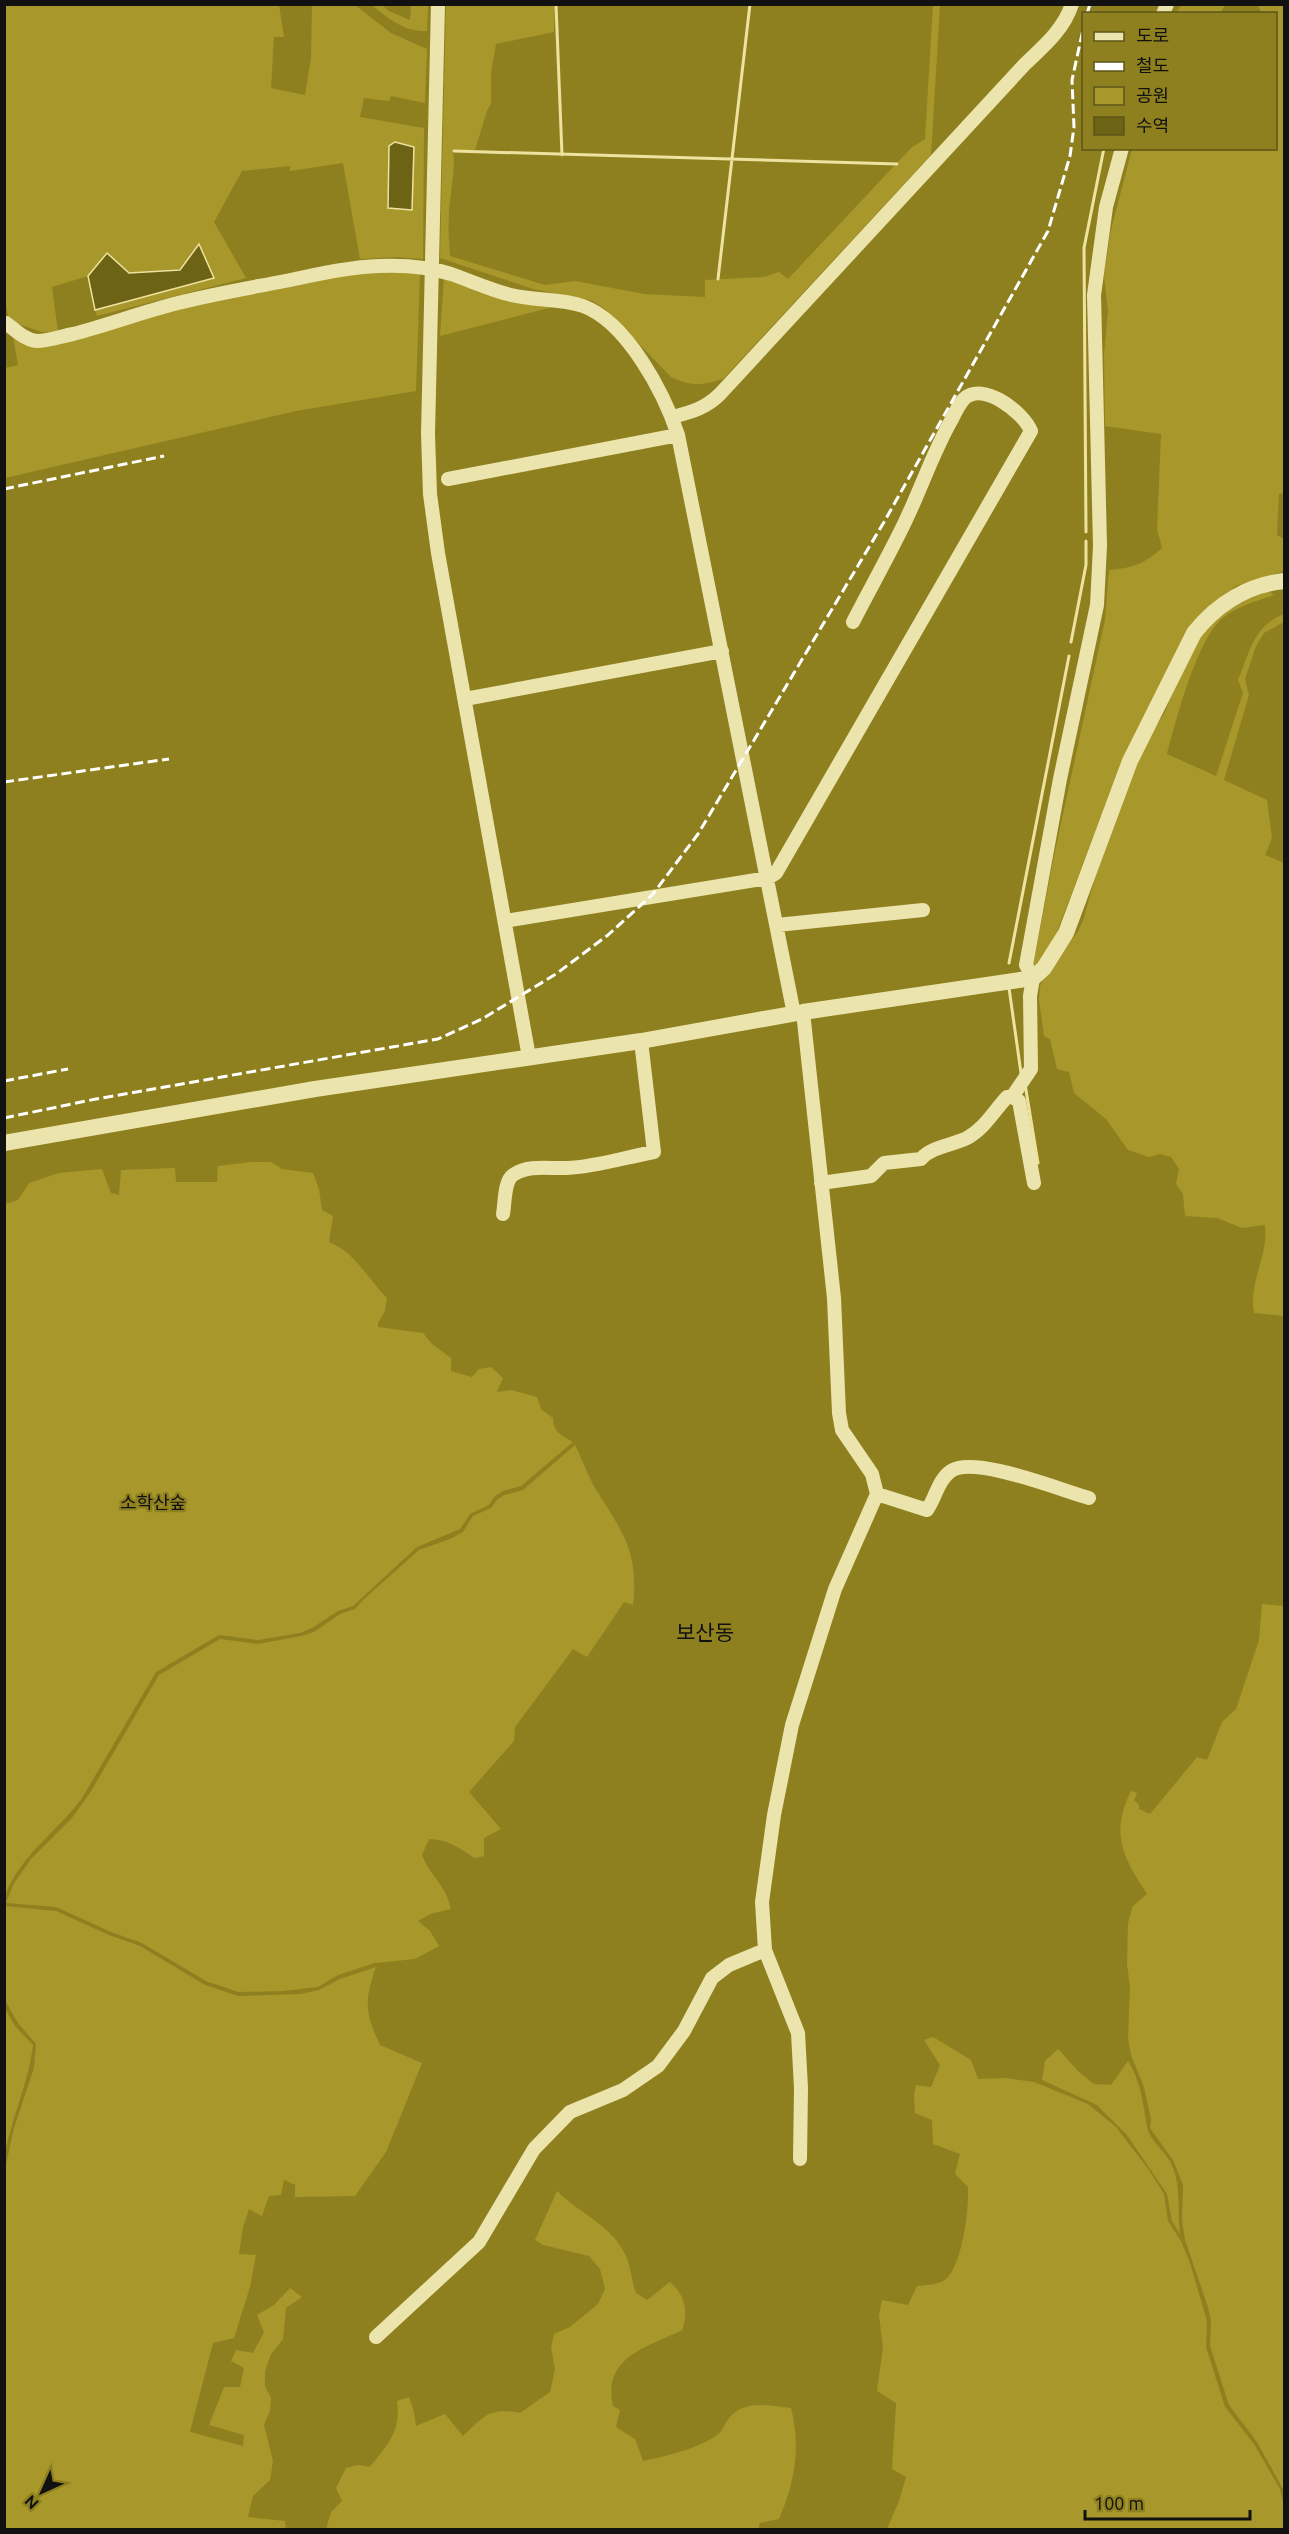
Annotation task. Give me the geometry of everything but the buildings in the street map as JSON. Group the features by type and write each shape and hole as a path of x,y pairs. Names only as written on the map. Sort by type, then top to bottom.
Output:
{"street":[{"path":"438,4 428,434 430,494 438,553 529,1057"},
{"path":"672,417 699,410 711,404 1025,64 1057,33 1069,14 1072,4"},
{"path":"821,1183 871,1176 884,1164 921,1159 925,1154 970,1136 984,1124 1006,1097 1020,1087 1031,1069 1030,996 1033,978 1026,965 1027,957 1060,779 1097,605 1100,546 1094,295 1106,207 1121,150"},
{"path":"6,323 24,336 36,341 48,340 109,325 178,303 309,276 378,266 433,270 450,273 510,295 568,302 585,307 600,316 623,337 637,355 662,394 672,417 678,435 777,925 798,1013 834,1298 836,1365 842,1430 872,1473 877,1494 835,1589 792,1725 774,1815 762,1902 765,1950 798,2033 801,2088 800,2159"},
{"path":"505,921 768,878 776,873 1027,438 1031,430 1016,410 990,395 979,394 963,400 946,429 904,524 853,622"},
{"path":"448,479 678,435"},
{"path":"4,1143 315,1089 641,1041 798,1013 1033,978 1044,968 1066,933 1130,761 1194,633 1204,620 1234,598 1252,588 1284,581"},
{"path":"465,699 722,651"},
{"path":"777,925 923,910"},
{"path":"503,1214 512,1175 543,1167 568,1168 654,1152 641,1041"},
{"path":"1020,1087 1019,1101 1034,1183"},
{"path":"877,1494 927,1510 943,1478 959,1466 971,1465 1001,1471 1089,1498"},
{"path":"376,2337 479,2242 534,2150 570,2112 623,2090 658,2066 684,2031 712,1978 729,1965 765,1950"}],"green space":[{"path":"1182,4 1225,5 1221,12 1176,12"},
{"path":"4,5 279,5 284,37 274,37 271,88 305,95 311,58 312,5 355,5 391,33 427,49 425,103 391,96 389,101 364,98 360,117 424,128 423,259 396,257 360,259 343,163 290,171 290,166 242,171 214,222 246,278 97,316 95,310 214,278 199,245 180,269 129,273 107,253 88,276 52,287 58,332 42,332 9,321 4,296"},
{"path":"372,5 382,5 389,11 410,20 411,5 428,5 427,31 404,27"},
{"path":"446,5 555,5 554,32 496,44 491,73 491,104 475,150 453,150 449,218 450,256 545,285 575,281 644,294 705,297 705,280 764,277 779,272 788,279 911,148 925,139 933,5 940,5 931,155 723,379 703,384 691,384 671,377 606,310 593,301 533,289 440,258"},
{"path":"1258,5 1284,5 1284,493 1279,494 1277,535 1284,539 1284,571 1236,586 1222,596 1121,764 1055,937 1037,966 1033,965 1054,856 1105,620 1109,570 1138,564 1162,548 1157,529 1161,434 1105,426 1104,355 1108,311 1104,276 1110,234 1132,150 1277,150 1277,12 1261,12"},
{"path":"382,271 420,274 416,391 296,411 5,478 5,368 18,365 13,337 33,345 182,307 311,279"},
{"path":"444,278 572,302 440,336"},
{"path":"1269,591 1274,595 1234,610 1213,628 1196,661 1167,754 1216,776 1243,693 1238,680 1250,650 1265,625 1284,614 1284,622 1264,633 1256,646 1245,679 1249,695 1224,780 1267,800 1272,838 1265,855 1284,863 1284,1316 1254,1313 1254,1291 1264,1247 1265,1225 1242,1228 1217,1218 1185,1216 1183,1194 1176,1184 1179,1169 1171,1157 1160,1154 1149,1157 1128,1150 1106,1119 1074,1093 1069,1072 1057,1069 1050,1039 1044,1036 1039,1000 1040,986 1045,975 1077,933 1083,921 1096,874 1130,777 1152,732 1164,714 1203,630 1229,607"},
{"name":"소학산숲","path":"271,1162 282,1169 313,1173 319,1189 322,1210 333,1216 329,1242 354,1259 387,1298 385,1311 378,1327 423,1333 432,1344 451,1358 451,1371 472,1377 479,1369 491,1367 503,1378 497,1392 511,1390 537,1397 541,1409 553,1418 556,1430 573,1442 521,1486 503,1491 494,1497 489,1505 470,1514 460,1529 417,1547 353,1606 338,1611 300,1633 258,1640 219,1635 156,1672 82,1798 29,1856 5,1896 5,1204 18,1200 29,1183 59,1173 102,1169 111,1193 119,1195 121,1170 175,1168 176,1182 217,1182 218,1166"},
{"path":"575,1445 592,1483 626,1542 633,1570 633,1605 624,1602 587,1657 573,1649 515,1727 514,1741 469,1792 501,1829 484,1838 484,1856 474,1858 447,1842 429,1839 422,1855 445,1892 451,1909 430,1914 418,1921 430,1931 439,1946 415,1959 375,1963 338,1975 318,1987 239,1992 206,1981 142,1943 111,1932 56,1907 6,1903 13,1885 31,1859 72,1818 90,1793 159,1675 220,1639 258,1644 314,1632 340,1614 355,1609 419,1550 463,1532 473,1516 491,1508 504,1495 523,1490"},
{"path":"1262,1604 1284,1606 1284,2491 1257,2442 1229,2405 1210,2346 1211,2321 1208,2307 1185,2240 1182,2220 1183,2185 1173,2160 1150,2128 1151,2119 1144,2087 1131,2055 1128,2038 1130,1987 1127,1964 1128,1923 1133,1906 1147,1894 1131,1869 1122,1845 1121,1833 1121,1820 1131,1791 1137,1793 1134,1800 1139,1805 1139,1809 1150,1814 1197,1757 1207,1760 1222,1722 1236,1709 1259,1640"},
{"path":"5,1906 56,1911 140,1946 205,1985 238,1996 301,1994 319,1990 340,1979 376,1967 369,1989 368,2007 371,2024 380,2045 422,2063 386,2152 355,2196 295,2197 295,2185 284,2180 281,2195 269,2196 262,2216 249,2209 243,2227 239,2254 256,2255 250,2287 234,2338 213,2343 190,2432 243,2446 244,2435 209,2425 224,2387 240,2387 244,2368 231,2361 236,2350 253,2353 264,2332 257,2315 274,2305 290,2288 302,2297 286,2308 283,2339 271,2354 265,2371 265,2386 271,2398 270,2411 264,2425 273,2461 270,2480 253,2496 248,2517 285,2521 286,2529 5,2529 5,2169 14,2128 34,2068 36,2044 18,2023 5,2000"},
{"path":"5,2009 15,2026 33,2045 28,2072 5,2153"},
{"path":"933,2037 971,2060 978,2079 1005,2078 1034,2082 1088,2104 1116,2127 1149,2170 1164,2194 1168,2221 1181,2241 1190,2263 1207,2321 1206,2347 1225,2407 1254,2444 1280,2489 1284,2507 1284,2529 887,2529 906,2477 892,2469 896,2403 877,2391 883,2347 879,2315 882,2300 908,2305 917,2286 938,2283 948,2277 958,2259 967,2208 968,2187 955,2174 960,2154 933,2144 932,2120 915,2113 916,2085 931,2087 940,2065 924,2040"},
{"path":"1058,2049 1079,2072 1094,2084 1111,2085 1128,2061 1139,2085 1148,2131 1174,2170 1178,2188 1180,2234 1172,2221 1167,2194 1127,2135 1097,2105 1042,2080 1045,2061"},
{"path":"557,2191 602,2226 618,2242 628,2262 636,2293 647,2300 670,2282 679,2292 684,2304 685,2317 682,2330 643,2348 621,2364 614,2375 611,2389 613,2406 620,2410 616,2427 635,2439 643,2461 685,2450 709,2440 720,2432 736,2411 743,2408 767,2405 791,2408 796,2437 795,2464 789,2492 779,2519 760,2523 758,2530 326,2529 331,2512 342,2501 336,2488 346,2468 358,2465 370,2467 392,2437 397,2421 397,2401 409,2397 416,2426 445,2414 463,2436 482,2418 501,2411 520,2413 550,2392 555,2369 551,2347 554,2334 570,2327 598,2304 605,2289 600,2269 589,2256 543,2245 535,2240"}],"water":[{"path":"395,142 414,147 412,210 388,208 389,146"},
{"path":"199,244 214,278 95,310 88,276 107,253 129,273 180,270"}],"waterway":[{"path":"718,279 750,4"},
{"path":"556,5 562,155"},
{"path":"1086,532 1084,248 1104,150"},
{"path":"454,151 897,164"},
{"path":"1071,642 1086,565 1086,541"},
{"path":"1009,963 1069,656"},
{"path":"1009,988 1021,1073"},
{"path":"1025,1084 1038,1163"}],"railway":[{"path":"1088,12 1090,4"},
{"path":"4,1118 96,1099 438,1039 482,1019 556,974 608,935 653,894 698,834 884,522 1048,231 1070,156 1074,127 1072,80 1082,34"},
{"path":"4,489 164,456"},
{"path":"4,782 169,759"},
{"path":"4,1081 68,1069"}],"district":[{"name":"보산동","path":"705,1632"}]}
